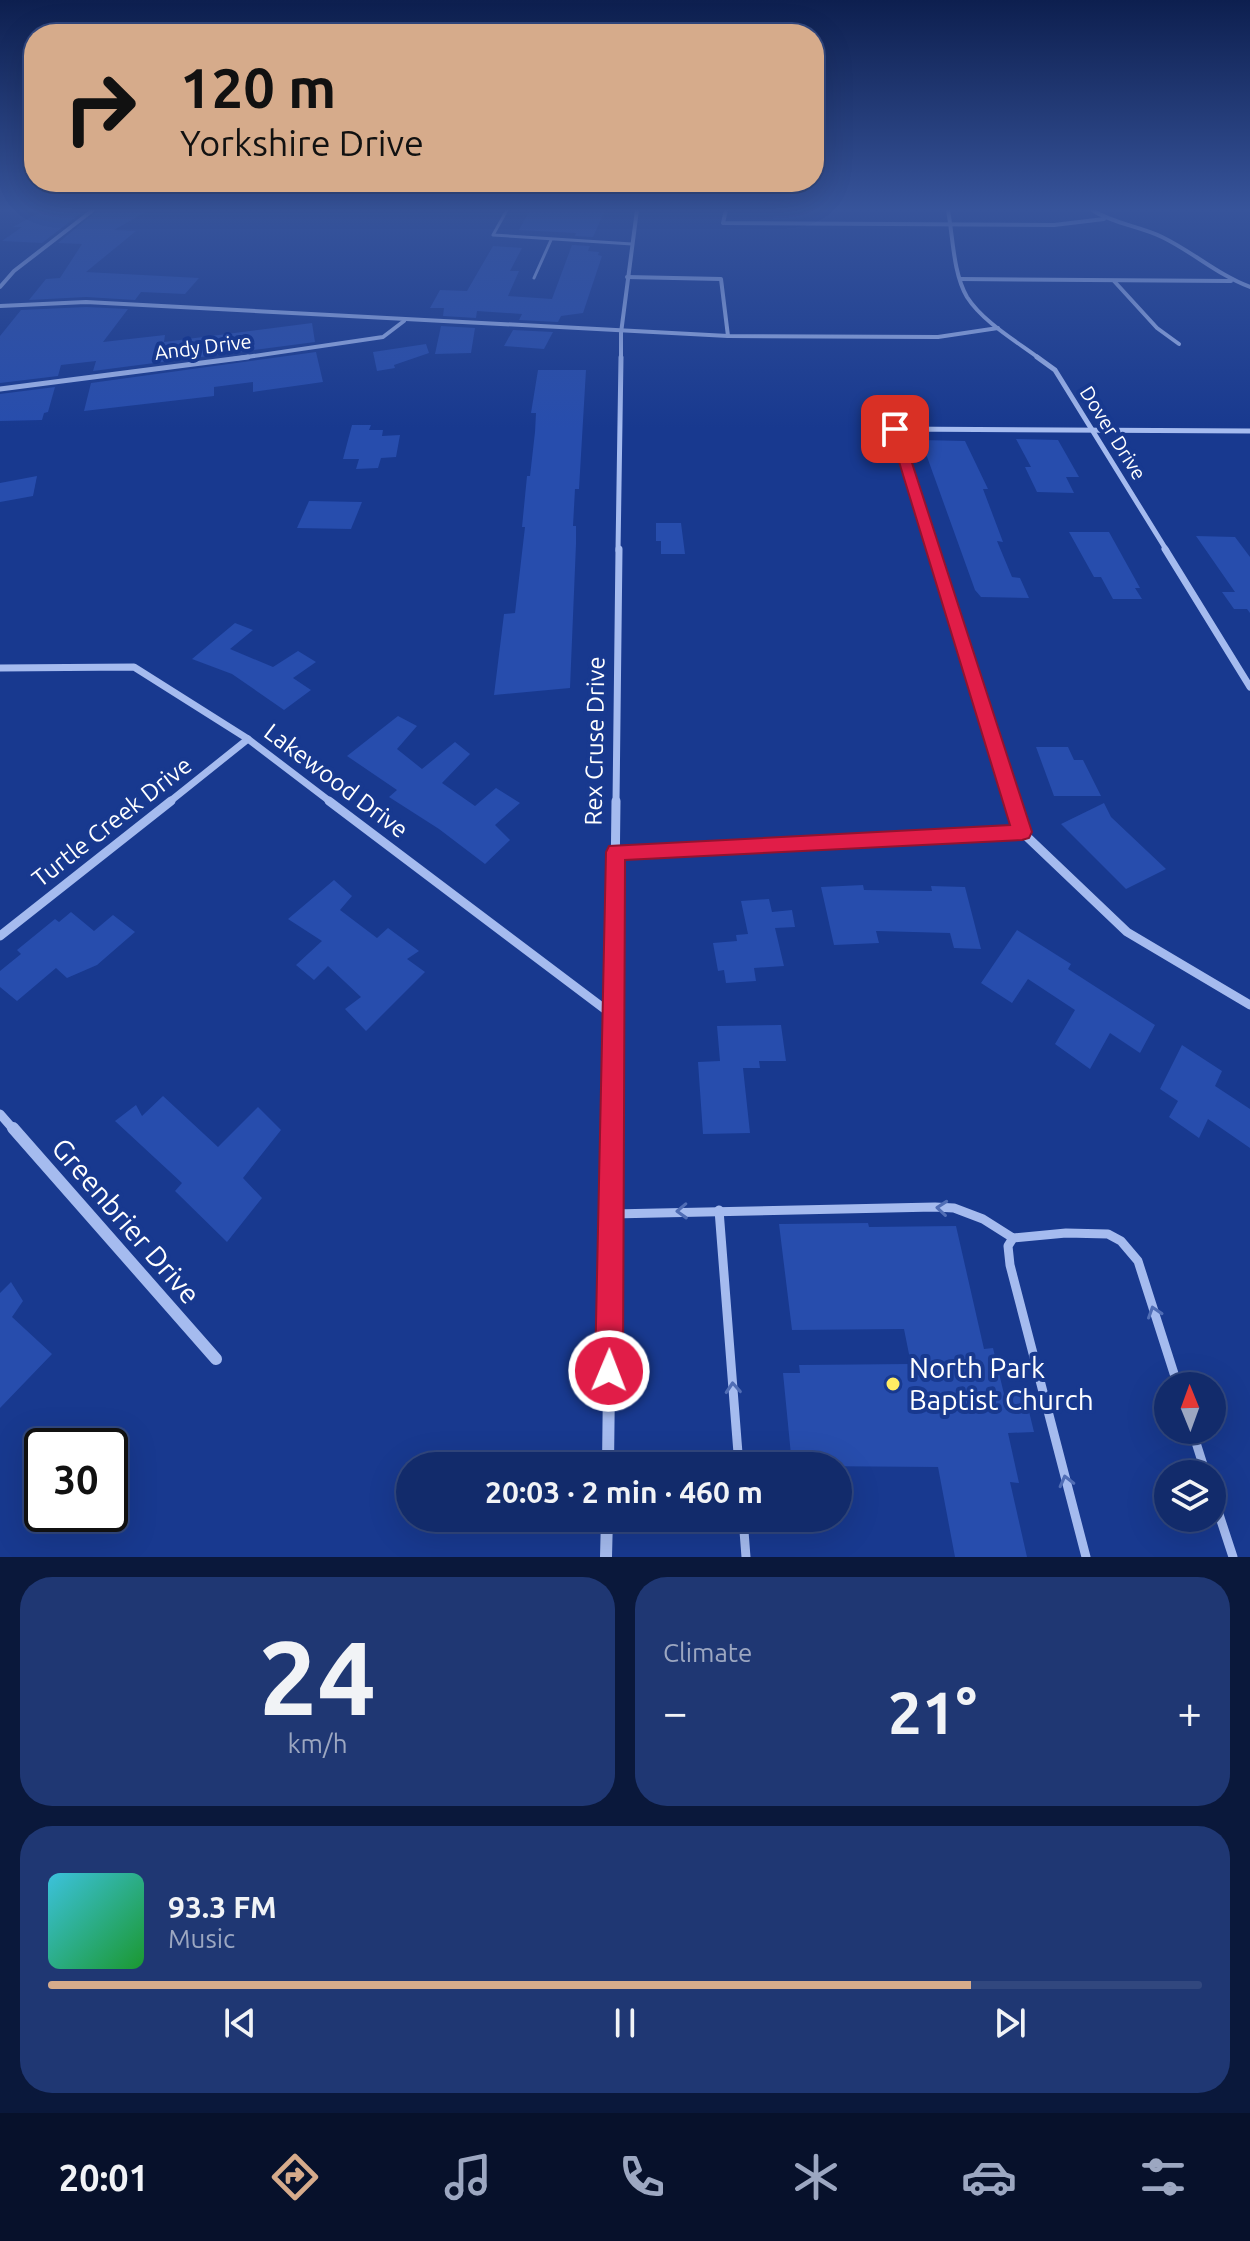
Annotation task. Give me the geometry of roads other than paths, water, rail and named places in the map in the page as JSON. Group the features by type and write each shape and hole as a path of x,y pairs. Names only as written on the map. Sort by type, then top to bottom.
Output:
{"street":[{"name":"Rex Cruse Drive","path":"608,1452 621,333 626,283"},
{"path":"721,283 728,336"},
{"name":"Dover Drive","path":"962,283 968,298 998,328 1055,370 1250,687"},
{"path":"1116,283 1157,328 1179,344"},
{"path":"0,306 86,302 621,333 728,336 938,337 998,328"},
{"name":"Andy Drive","path":"0,389 383,337 405,321"},
{"path":"1250,431 895,429 1022,832 1127,932 1250,1005"},
{"name":"Lakewood Drive","path":"0,668 134,667 248,739 614,1016"},
{"name":"Turtle Creek Drive","path":"0,936 248,739"},
{"path":"616,852 1022,832"},
{"name":"Greenbrier Drive","path":"0,1114 216,1359"},
{"path":"606,1557 607,1532"}],"lane":[{"path":"611,1214 954,1208 983,1219 1013,1238 1108,1234 1121,1241 1138,1261 1174,1372"},
{"path":"719,1210 738,1452"},
{"path":"1013,1238 1008,1246 1010,1265 1086,1557"},
{"path":"744,1532 746,1557"},
{"path":"1225,1532 1233,1557"}],"place":[{"name":"North Park Baptist Church","path":"893,1384"}]}
